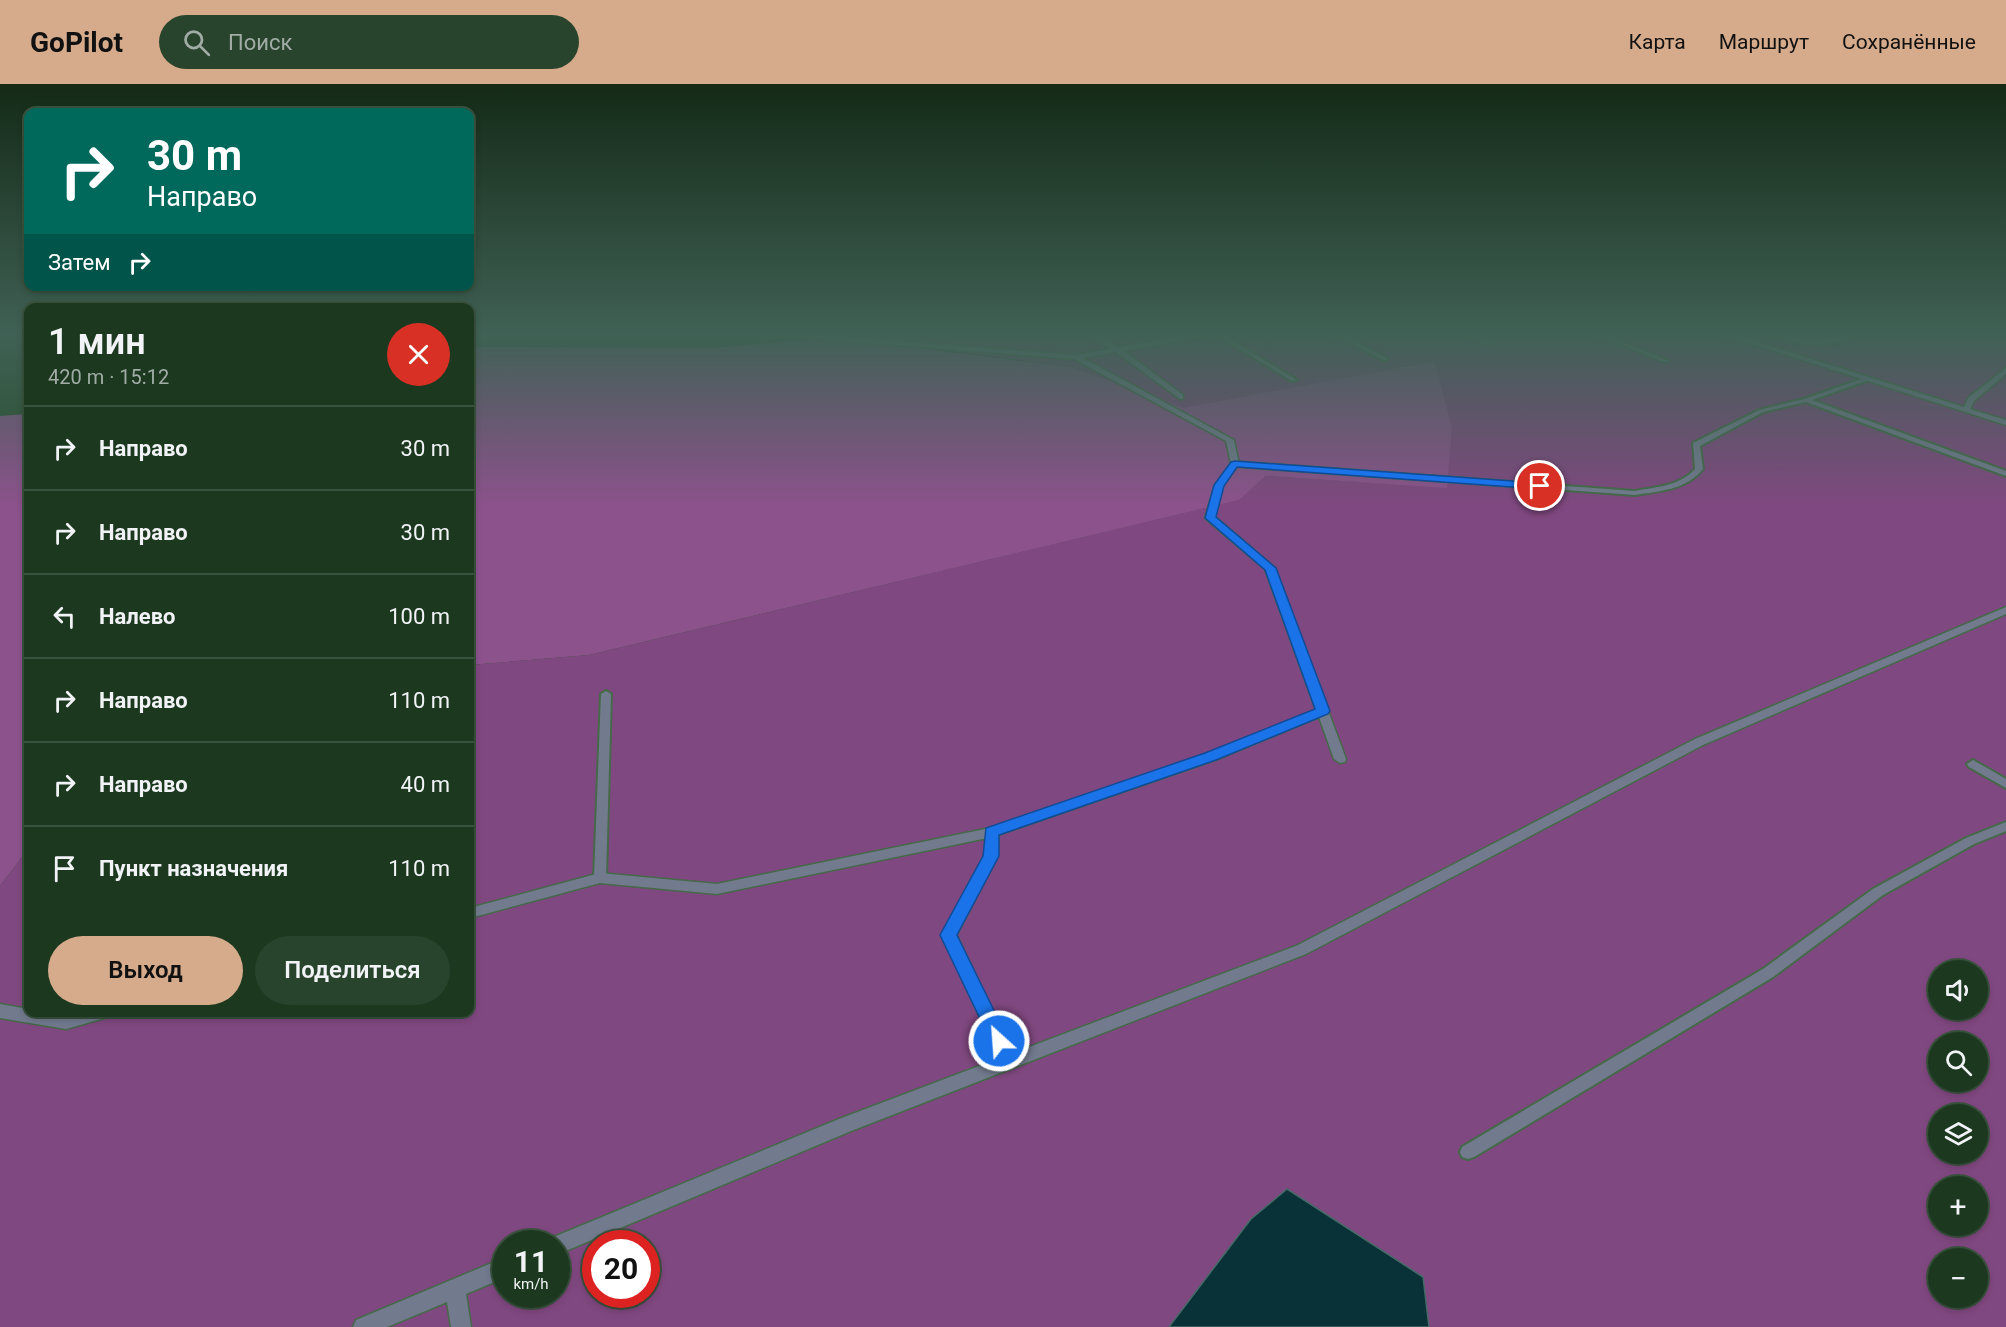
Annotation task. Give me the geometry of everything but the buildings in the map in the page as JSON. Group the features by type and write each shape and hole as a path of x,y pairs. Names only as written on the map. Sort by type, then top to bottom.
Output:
{"street":[{"path":"1139,391 1230,440 1235,464 1219,485 1210,518 1270,568 1340,759"},
{"path":"1172,391 1180,397"},
{"path":"1906,391 2006,423"},
{"path":"1966,410 1971,400 1981,391"},
{"path":"570,1240 845,1125 1301,950 1699,742 2006,610"},
{"path":"474,912 600,878 717,889 992,832 1210,756 1323,711"},
{"path":"0,1011 24,1015"},
{"path":"36,1017 66,1022 84,1017"},
{"path":"363,1327 492,1273"},
{"path":"455,1288 461,1327"}],"lane":[{"path":"1235,464 1635,493 1693,478 1699,469 1696,445 1761,411 1833,391"},
{"path":"1806,400 2006,474"},
{"path":"600,878 606,694"},
{"path":"1973,764 2006,784"},
{"path":"1468,1152 1768,973 1878,892 1970,841 2006,826"},
{"path":"992,832 991,856 948,935 1009,1062"}],"shaded area":[{"path":"474,391 1137,391 1183,408 1274,391 1442,391 1452,427 1447,488 1266,476 1239,500 589,655 474,665"},
{"path":"1134,391 1276,391 1182,409"},
{"path":"1437,391 2006,391 2006,1327 1429,1327 1423,1277 1251,1219 1169,1327 0,1327 0,886 24,854 24,1017 474,1017 474,665 589,655 1238,500 1266,476 1447,487"},
{"path":"24,414 24,854 0,886 0,416"}],"water":[{"path":"1287,1189 1423,1277 1429,1327 1169,1327 1251,1219"}],"route":[{"path":"999,1041 948,935 991,856 992,832 1210,756 1323,711 1270,568 1210,518 1219,485 1235,464 1540,486"}]}
